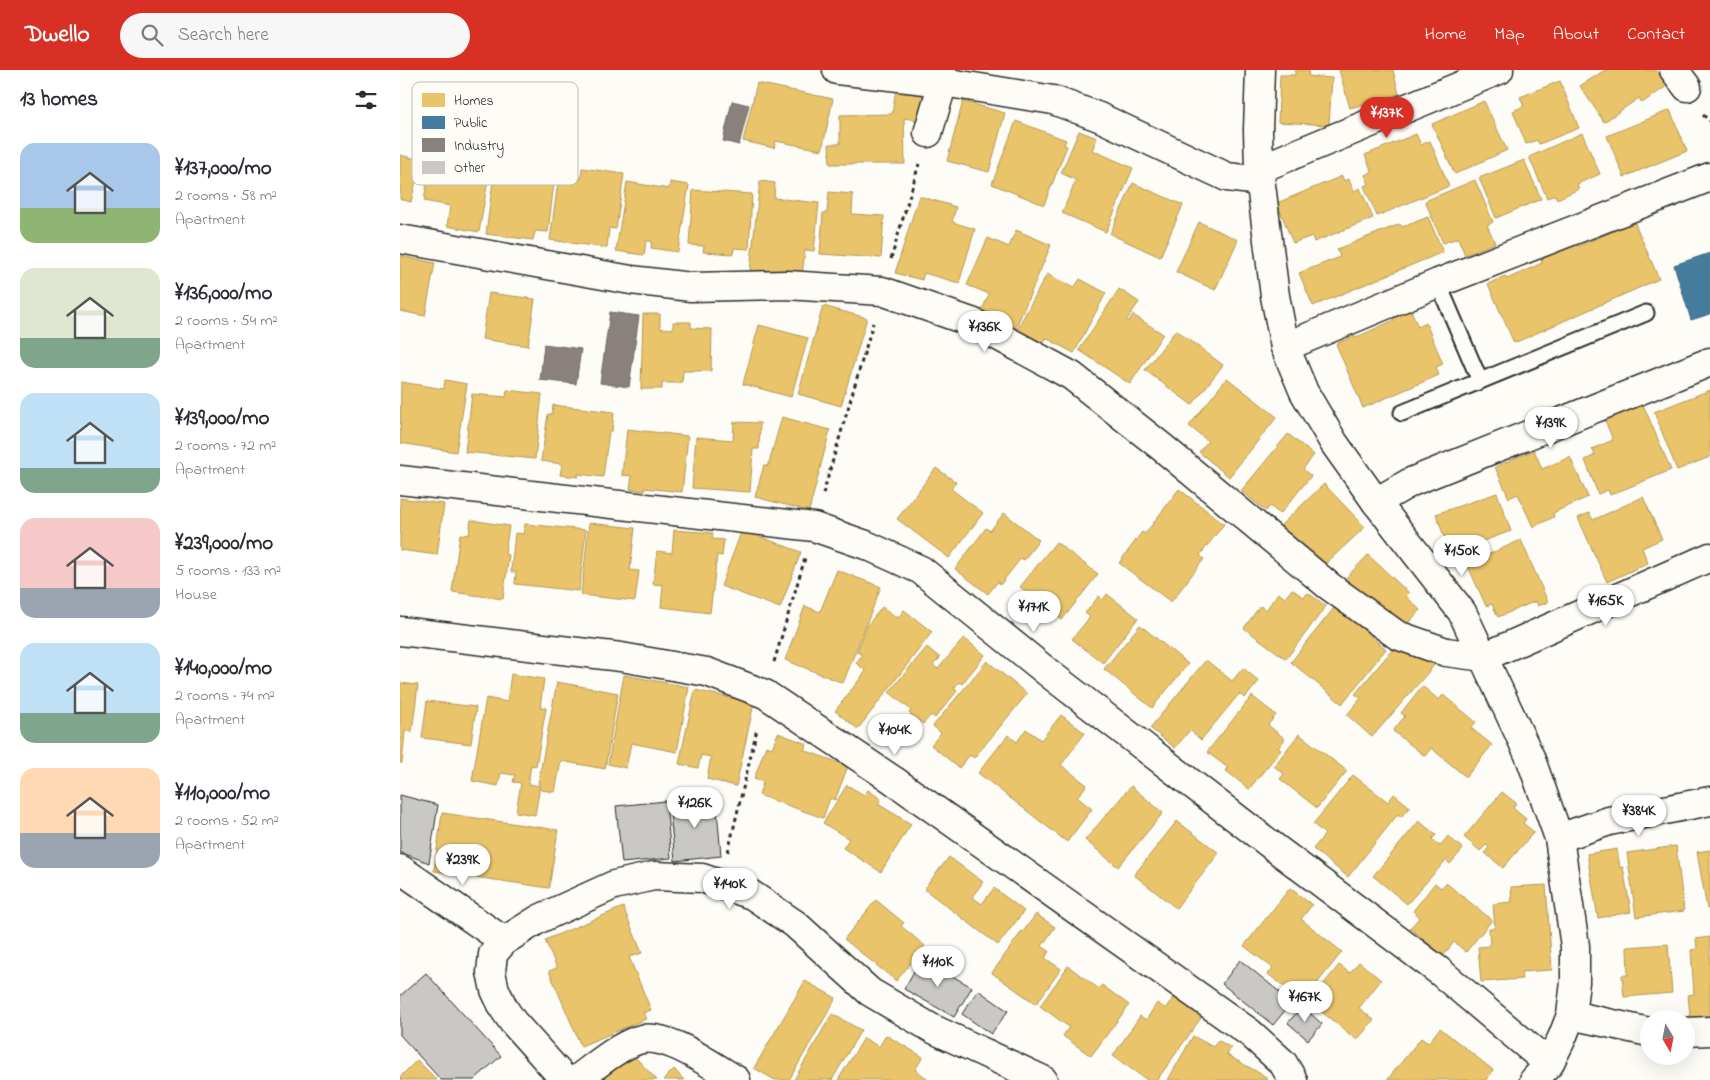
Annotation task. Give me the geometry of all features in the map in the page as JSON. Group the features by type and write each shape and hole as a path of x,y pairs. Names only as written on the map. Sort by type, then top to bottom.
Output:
{"street":[{"path":"837,70 943,82 1053,100 1100,117 1227,177 1259,175 1499,70"},
{"path":"400,480 814,527 866,545 921,570 1051,675 1275,848 1439,971 1541,1072 1562,1038 1571,1016 1576,982 1575,946 1559,838 1530,757 1462,612 1376,502 1334,443 1304,392 1285,347 1275,296 1259,175 1260,70"},
{"path":"928,132 943,82"},
{"path":"1285,347 1438,283 1710,177"},
{"path":"400,239 631,280 691,287 787,285 882,290 974,323 1072,376 1163,448 1329,586 1397,635 1446,652 1484,657 1710,557"},
{"path":"1376,502 1411,482 1710,362"},
{"path":"400,631 621,656 707,672 765,694 902,786 1250,1033 1283,1063 1293,1080"},
{"path":"1559,838 1609,821 1710,801"},
{"path":"400,869 504,941"},
{"path":"565,1080 513,1022 504,1009 495,990 491,972 493,954 504,941 539,920 614,885 654,876 702,878 752,895 788,920 870,992 933,1029 1043,1080"},
{"path":"1571,1016 1640,1030"},
{"path":"1695,1032 1710,1031"},
{"path":"576,1080 625,1046 639,1040 652,1038 666,1041 736,1080"}],"lane":[{"path":"1438,283 1480,381"},
{"path":"1402,413 1646,313"}],"building: Homes":[{"path":"1295,70 1309,70 1308,76 1332,78 1329,125 1278,122 1280,75 1295,75"},
{"path":"1339,70 1393,70 1399,94 1350,108"},
{"path":"1605,70 1656,70 1667,86 1642,103 1639,98 1604,122 1580,86"},
{"path":"1560,81 1579,128 1539,144 1537,140 1526,144 1513,111 1524,106 1520,97"},
{"path":"757,83 833,99 822,150 776,141 774,148 743,141"},
{"path":"896,89 927,95 922,121 904,118 905,164 830,164 829,144 840,144 840,115 892,114"},
{"path":"963,101 1005,113 989,172 947,161"},
{"path":"1484,101 1507,150 1455,174 1432,124"},
{"path":"1670,110 1687,151 1624,177 1607,136"},
{"path":"1016,121 1066,140 1064,145 1067,146 1044,205 992,184"},
{"path":"1079,131 1097,138 1092,150 1133,168 1106,232 1062,213 1076,180 1061,173"},
{"path":"1582,133 1600,174 1577,184 1579,189 1557,199 1555,195 1547,198 1529,157"},
{"path":"1416,134 1421,145 1430,141 1449,186 1377,216 1364,186 1369,184 1365,175 1372,172 1365,155"},
{"path":"400,155 412,158 412,185 415,185 411,202 400,199"},
{"path":"1524,160 1541,199 1496,218 1479,178"},
{"path":"582,168 624,174 616,229 609,228 607,248 550,240 558,185 578,185 578,178 581,179"},
{"path":"1342,176 1344,181 1349,179 1354,191 1360,188 1373,218 1314,242 1312,236 1293,243 1277,203"},
{"path":"1475,180 1493,222 1487,225 1495,243 1465,255 1458,238 1443,243 1425,201"},
{"path":"760,181 775,183 774,198 819,203 814,251 805,250 802,276 750,271"},
{"path":"627,182 669,189 670,182 689,185 678,252 651,248 652,241 646,241 644,255 616,251"},
{"path":"1133,183 1183,205 1160,257 1110,234"},
{"path":"426,185 487,185 479,232 447,226 450,206 424,201"},
{"path":"492,185 554,185 548,232 535,231 533,240 486,234"},
{"path":"693,190 752,194 749,249 734,248 733,254 703,252 704,246 689,245"},
{"path":"829,192 853,194 852,214 884,216 881,258 820,254 823,213 827,213"},
{"path":"919,196 956,207 952,222 975,229 959,283 924,273 922,280 895,273"},
{"path":"1428,217 1443,252 1313,306 1299,273 1340,257 1337,249 1400,224 1402,227"},
{"path":"1633,219 1659,279 1514,343 1488,284 1505,276 1507,279 1542,263 1541,259 1578,243 1579,246 1614,231 1613,229"},
{"path":"1199,222 1238,240 1215,290 1176,272"},
{"path":"1016,230 1051,245 1014,332 979,317 989,294 967,285 988,238 1009,247"},
{"path":"400,256 435,263 425,316 400,311"},
{"path":"1047,274 1074,288 1080,279 1106,293 1074,353 1046,338 1042,346 1016,331"},
{"path":"1119,289 1139,302 1126,321 1128,322 1133,315 1163,334 1130,384 1079,350"},
{"path":"489,293 535,299 528,346 482,339"},
{"path":"823,306 867,318 841,406 798,394"},
{"path":"1411,310 1418,327 1426,323 1443,364 1436,367 1439,375 1363,408 1336,344 1354,336 1355,338"},
{"path":"643,314 660,314 660,328 673,329 673,322 691,322 691,328 712,329 711,371 683,371 682,383 662,383 662,389 641,389"},
{"path":"759,325 808,338 791,397 743,384"},
{"path":"1176,330 1223,365 1192,405 1145,370"},
{"path":"1227,378 1277,417 1229,477 1199,452 1208,441 1189,426"},
{"path":"445,380 467,384 456,452 400,443 401,382 444,389"},
{"path":"507,390 542,394 535,459 465,452 472,394 506,397"},
{"path":"1710,390 1710,457 1677,470 1654,412"},
{"path":"1642,402 1671,470 1610,495 1608,490 1598,494 1585,460 1595,455 1592,449 1613,440 1604,418"},
{"path":"553,405 614,412 612,431 609,431 603,477 578,474 578,477 560,475 562,464 541,461 548,414 552,414"},
{"path":"782,417 830,430 809,511 755,497 764,465 768,466"},
{"path":"734,422 760,423 759,449 753,449 750,492 692,488 696,437 733,440"},
{"path":"627,429 688,436 682,492 645,488 645,491 630,489 632,476 622,475"},
{"path":"1288,434 1314,455 1303,469 1311,476 1280,514 1270,506 1266,511 1241,491"},
{"path":"1534,450 1542,469 1570,457 1588,497 1553,513 1554,517 1533,527 1518,494 1509,498 1495,467"},
{"path":"936,468 956,482 951,489 983,513 949,558 897,519"},
{"path":"1324,484 1365,527 1321,568 1280,526"},
{"path":"1179,489 1224,524 1200,555 1204,559 1171,602 1119,563 1142,532 1145,534"},
{"path":"1497,493 1511,531 1450,553 1436,514"},
{"path":"1643,497 1662,539 1642,548 1648,563 1607,582 1578,518 1589,513 1593,520"},
{"path":"400,498 444,504 437,555 400,550"},
{"path":"1004,513 1039,540 1024,560 1021,558 1000,585 998,581 988,594 955,569 986,528 990,531"},
{"path":"471,520 509,526 505,554 509,555 503,599 452,592 460,534 469,535"},
{"path":"589,523 635,528 630,570 639,571 635,601 581,595"},
{"path":"525,524 586,530 579,591 515,584 516,572 511,572 515,533 523,534"},
{"path":"674,530 713,533 712,539 724,540 722,556 717,555 710,613 661,607 663,585 653,584 657,551 672,553"},
{"path":"742,530 801,552 780,608 721,586"},
{"path":"1521,540 1548,602 1538,606 1536,601 1498,617 1492,604 1486,606 1467,564"},
{"path":"1056,542 1098,574 1062,620 1020,587"},
{"path":"1368,555 1409,593 1406,596 1420,610 1403,629 1341,583"},
{"path":"837,570 881,587 843,683 785,660 805,606 820,612"},
{"path":"1292,589 1303,597 1308,593 1326,606 1286,659 1244,628 1260,606 1266,610 1278,593 1285,598"},
{"path":"1107,594 1138,618 1103,663 1072,639 1090,617 1085,613 1099,596 1103,600"},
{"path":"882,607 898,618 904,610 932,632 858,729 835,711 866,671 856,663 862,655 857,652 867,626"},
{"path":"1343,607 1368,627 1365,631 1386,649 1342,704 1291,662 1334,608 1339,612"},
{"path":"1140,625 1188,664 1152,708 1104,669"},
{"path":"964,638 985,655 962,684 959,682 954,688 957,691 935,718 931,715 923,724 909,713 911,710 889,692 927,647 940,658 933,665 938,669"},
{"path":"1398,643 1437,662 1372,737 1347,715 1361,698 1355,694"},
{"path":"1206,660 1232,681 1243,668 1259,681 1245,698 1239,694 1201,740 1190,730 1175,748 1150,728"},
{"path":"987,661 1027,694 974,758 970,755 959,768 931,745 941,733 933,726"},
{"path":"511,674 544,679 540,707 546,708 536,766 531,765 528,784 540,786 535,815 516,812 521,783 513,782 515,775 501,773 498,786 472,781 486,698 507,702"},
{"path":"624,675 689,687 677,752 631,743 626,768 608,764"},
{"path":"557,682 618,693 605,769 561,761 555,792 541,790 541,784 538,784"},
{"path":"400,683 418,685 412,732 405,731 402,763 400,763"},
{"path":"1422,686 1439,700 1443,695 1476,722 1471,728 1492,745 1466,777 1431,748 1425,756 1393,731 1405,716 1401,713"},
{"path":"695,690 754,703 736,786 707,779 711,757 701,755 698,768 679,764"},
{"path":"1252,696 1276,715 1268,725 1285,739 1278,748 1281,750 1249,789 1225,770 1228,768 1207,752"},
{"path":"427,701 476,707 471,744 422,738"},
{"path":"1061,715 1085,733 1061,765 1087,785 1077,797 1092,809 1067,842 978,773 1008,735 1017,742 1026,729 1041,740"},
{"path":"778,733 807,744 804,750 848,766 835,800 830,798 823,818 759,795 763,782 754,779 766,746 772,748"},
{"path":"1299,734 1347,771 1317,808 1280,779 1284,774 1274,766"},
{"path":"1353,775 1388,802 1394,794 1410,807 1401,817 1398,814 1348,877 1313,849 1325,834 1313,824"},
{"path":"847,785 864,795 868,790 881,799 878,804 911,824 881,872 843,848 849,839 823,823"},
{"path":"1131,786 1163,813 1118,867 1085,840"},
{"path":"1502,792 1516,803 1513,808 1526,819 1523,823 1534,832 1503,868 1485,853 1489,847 1486,845 1480,851 1464,837"},
{"path":"442,813 558,830 549,888 434,871"},
{"path":"1177,821 1219,853 1176,908 1134,875"},
{"path":"1419,821 1436,835 1432,839 1440,846 1448,836 1463,849 1450,864 1446,860 1407,904 1373,876"},
{"path":"1676,846 1684,911 1636,917 1627,853"},
{"path":"1617,849 1620,868 1623,867 1631,912 1598,918 1587,854"},
{"path":"1710,850 1710,908 1707,909 1697,852"},
{"path":"949,857 983,882 972,897 982,904 994,888 1024,911 998,945 924,889"},
{"path":"1435,883 1441,888 1446,883 1492,920 1466,952 1454,942 1443,956 1410,928 1420,917 1413,911"},
{"path":"1546,885 1552,970 1521,972 1522,979 1481,982 1478,947 1490,946 1489,928 1495,928 1493,904 1512,902 1511,887"},
{"path":"1290,888 1312,905 1301,919 1342,952 1303,1001 1268,974 1273,968 1244,946"},
{"path":"876,900 904,923 901,926 925,946 896,981 844,939"},
{"path":"623,907 642,953 629,957 651,1010 643,1013 646,1019 581,1046 549,971 557,968 545,940"},
{"path":"1036,914 1055,927 1042,946 1049,951 1045,958 1061,969 1036,1004 992,973"},
{"path":"1710,937 1710,1022 1695,1024 1695,1010 1690,1010 1688,995 1694,994 1691,950 1697,949 1696,939"},
{"path":"1668,944 1672,993 1624,997 1622,975 1628,975 1627,947"},
{"path":"1359,962 1381,980 1359,1008 1374,1020 1357,1040 1309,1002 1339,965 1350,973"},
{"path":"1068,966 1099,989 1102,985 1129,1005 1091,1056 1063,1036 1069,1027 1040,1006"},
{"path":"805,981 836,998 789,1080 775,1080 754,1068"},
{"path":"1175,996 1203,1015 1157,1080 1147,1080 1113,1056 1140,1016 1146,1020 1157,1003 1166,1009"},
{"path":"832,1014 861,1030 832,1080 794,1080"},
{"path":"1440,1028 1493,1070 1486,1080 1387,1080 1421,1038 1428,1043"},
{"path":"886,1035 923,1057 915,1070 927,1078 926,1080 838,1080 864,1038 879,1047"},
{"path":"1193,1036 1213,1047 1218,1040 1231,1048 1227,1055 1268,1078 1267,1080 1168,1080"},
{"path":"634,1056 657,1080 606,1080 601,1074"},
{"path":"417,1060 437,1080 400,1080 400,1077"},
{"path":"674,1069 684,1080 663,1080"}],"building: Public":[{"path":"1710,253 1710,314 1691,320 1674,265"}],"building: Industry":[{"path":"732,101 749,105 739,145 723,141"},
{"path":"610,312 639,316 629,387 600,383"},
{"path":"544,344 581,349 576,384 540,380"}],"building: Other":[{"path":"400,795 438,805 429,863 400,852"},
{"path":"716,798 721,856 675,861 669,803"},
{"path":"666,801 671,858 622,863 616,806"},
{"path":"921,959 972,987 954,1017 904,989"},
{"path":"1240,960 1292,1002 1273,1025 1222,984"},
{"path":"426,973 501,1056 474,1080 441,1080 400,1035 400,996"},
{"path":"978,990 1008,1011 991,1034 962,1014"},
{"path":"1302,1006 1322,1024 1308,1040 1288,1023"}]}
